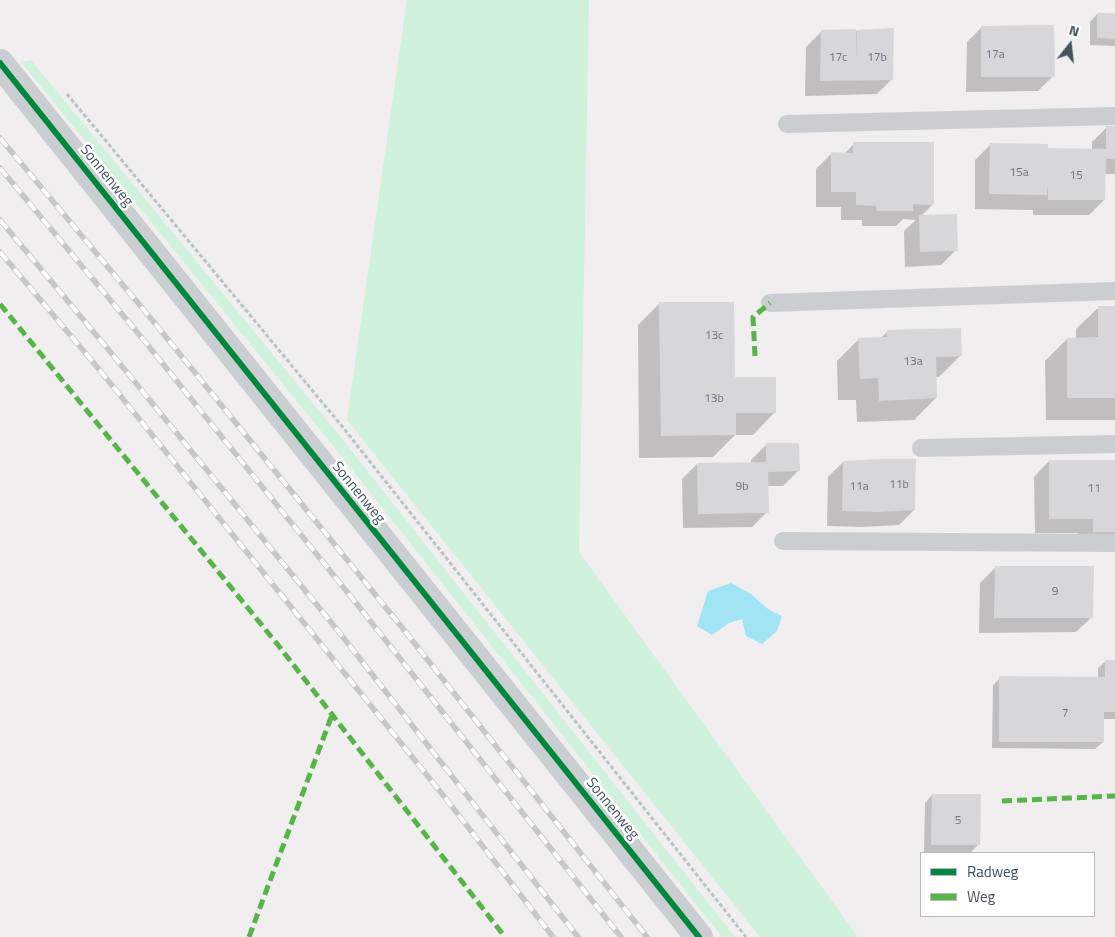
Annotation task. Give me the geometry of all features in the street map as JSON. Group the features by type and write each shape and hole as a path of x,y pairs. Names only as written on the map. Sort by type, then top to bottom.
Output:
{"street":[{"name":"Sonnenweg","path":"0,63 698,937"}],"lane":[{"path":"787,124 1115,116"},
{"path":"770,303 1115,291"},
{"path":"921,448 1115,444"},
{"path":"783,541 1115,542"}],"path":[{"path":"64,90 341,425 746,937"}],"green space":[{"path":"407,0 589,0 579,552 858,937 760,937 347,420"},
{"path":"31,60 335,430 735,937 722,937 343,458 21,62"}],"water":[{"path":"731,583 751,594 768,609 782,616 777,631 762,644 746,636 742,619 729,623 712,635 697,626 708,591"}],"building":[{"path":"1097,13 1115,13 1115,39 1097,38"},
{"path":"1054,25 1055,77 981,77 981,26"},
{"path":"894,28 893,80 820,81 821,30 856,29 856,61 857,30"},
{"path":"1106,126 1115,126 1115,159 1106,159 1105,200 1048,200 1048,184 1047,195 989,194 990,143 1048,144 1048,148 1106,149"},
{"path":"853,142 934,142 934,205 913,204 913,211 877,211 876,206 856,205 856,192 831,192 831,152 853,153"},
{"path":"957,214 958,251 920,252 919,215"},
{"path":"659,302 734,302 735,377 776,377 776,413 736,413 736,435 661,436"},
{"path":"1098,306 1115,306 1115,398 1067,398 1067,338 1098,337"},
{"path":"961,328 962,356 936,357 937,398 879,401 878,378 860,379 858,338 887,337 887,330"},
{"path":"766,443 799,443 800,471 768,472 769,513 698,514 697,463 766,462"},
{"path":"916,459 915,510 842,511 843,461"},
{"path":"1049,460 1115,460 1115,532 1093,532 1093,519 1049,519"},
{"path":"995,566 1094,566 1093,618 994,618"},
{"path":"1105,660 1115,660 1115,712 1104,712 1104,742 999,742 999,676 1105,677"},
{"path":"932,794 981,794 980,845 931,845"}],"railway":[{"path":"0,138 153,321 400,625 647,937"},
{"path":"0,168 142,338 352,598 621,937"},
{"path":"0,220 335,627 578,937"},
{"path":"0,252 98,368 447,800 553,937"}],"marked path":[{"path":"755,356 753,317 770,303"},
{"path":"0,304 278,645 505,937"},
{"path":"249,937 332,715"},
{"path":"1002,801 1115,796"}],"cycle path":[{"path":"0,63 699,937"}]}
